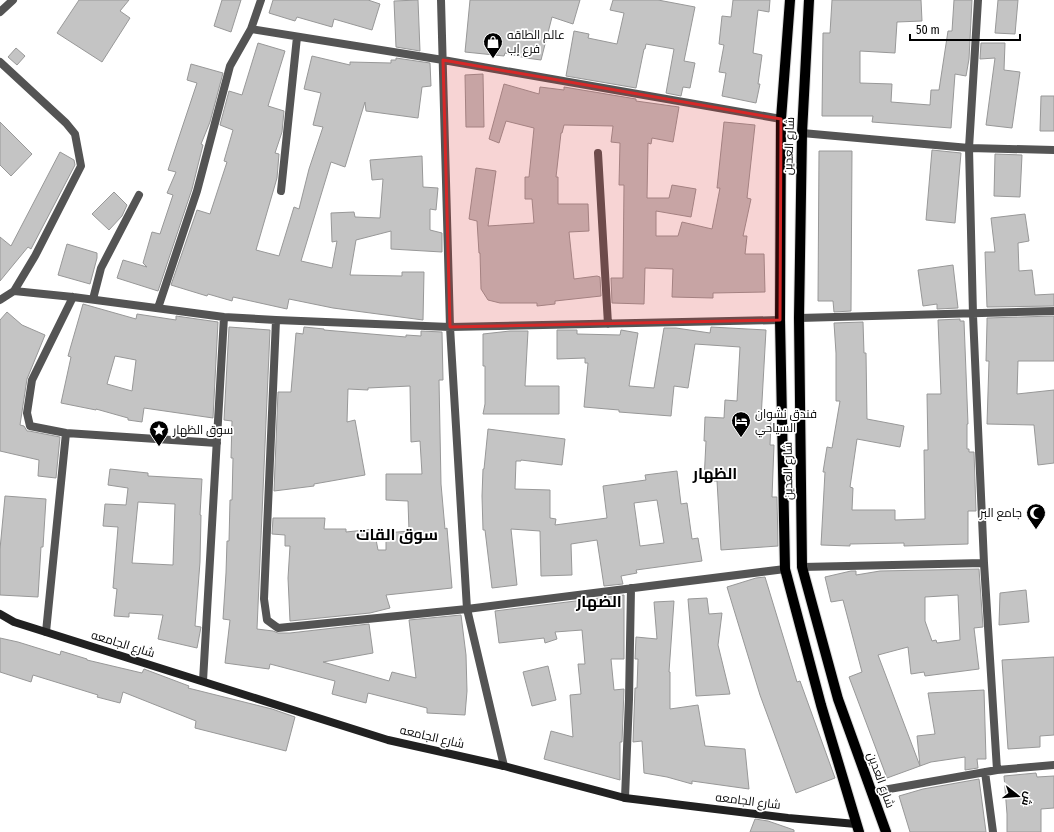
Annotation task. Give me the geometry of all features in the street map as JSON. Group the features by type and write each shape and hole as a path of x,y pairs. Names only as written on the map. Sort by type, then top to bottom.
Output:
{"main road":[{"name":"شارع العدين","path":"790,0 781,119 780,320 785,569 821,705 857,828"},
{"name":"شارع العدين","path":"809,0 802,134 799,318 802,567 838,699 886,832"}],"street":[{"path":"0,12 13,0"},
{"path":"158,308 197,191 230,66 251,29 261,0"},
{"path":"440,0 450,327 467,609 504,766"},
{"path":"978,0 969,148 973,314 984,563 997,770"},
{"path":"251,29 443,60 781,119"},
{"path":"281,191 297,36"},
{"path":"0,62 66,123 75,134 81,166 35,256 14,291 0,300"},
{"path":"802,134 969,148 1054,150"},
{"path":"598,153 608,324"},
{"path":"92,300 101,268 139,195"},
{"path":"14,291 73,297 224,317 450,327 780,320"},
{"path":"73,297 32,380 27,413 30,426 66,433 217,443"},
{"path":"799,318 1054,311"},
{"path":"202,681 224,317"},
{"path":"276,320 264,598 267,620 278,628 467,609 785,569"},
{"path":"46,632 66,433"},
{"path":"802,567 984,563"},
{"path":"625,798 631,588"},
{"name":"شارع الجامعه","path":"0,614 14,622"},
{"name":"شارع الجامعه","path":"0,620 14,622 388,740 504,766 625,798 857,828"},
{"path":"872,792 997,770 1054,765"},
{"path":"985,772 993,832"}],"highlighted area":[{"path":"443,60 781,119 780,320 450,327"}],"building":[{"path":"79,0 129,0 120,11 130,18 102,62 57,33"},
{"path":"222,0 241,0 231,32 214,26"},
{"path":"273,0 368,0 380,4 372,30 334,19 332,27 297,17 295,21 269,13"},
{"path":"418,0 420,51 396,47 394,1"},
{"path":"470,0 580,0 573,24 552,17 541,60 505,53 504,56 465,52"},
{"path":"613,0 658,0 695,7 684,61 695,63 690,88 683,87 681,96 666,93 674,49 646,44 636,88 566,76 574,31 589,34 588,38 617,44 624,13 610,10"},
{"path":"733,0 770,0 769,12 758,10 753,53 762,55 758,84 760,84 756,103 722,96 726,73 719,72 724,45 719,44 722,16 731,17"},
{"path":"832,0 921,0 922,21 897,22 895,53 860,51 860,83 892,84 891,102 930,105 931,90 939,90 948,31 952,31 954,0 972,0 969,59 966,76 955,74 951,128 872,122 873,116 822,116 823,33 830,33"},
{"path":"998,0 1018,0 1015,34 995,33"},
{"path":"258,43 285,51 268,106 284,111 282,132 275,153 279,154 277,178 256,250 279,256 294,207 299,209 309,169 323,127 313,125 321,93 304,89 312,56 350,65 350,62 391,63 391,60 396,60 396,58 430,63 431,86 422,87 418,118 366,111 365,102 345,167 331,162 301,261 332,268 337,241 332,242 331,213 354,212 355,217 380,218 383,179 372,180 370,160 422,156 423,187 438,188 436,210 430,209 430,230 442,233 442,252 391,249 391,231 356,240 350,275 402,276 402,272 424,272 423,320 333,308 289,299 287,309 233,297 232,301 208,294 207,296 171,285 197,210 210,214 227,162 224,161 233,130 220,125 229,91 242,95"},
{"path":"981,43 1005,43 1004,70 1020,72 1012,128 986,125 995,58 980,59"},
{"path":"16,48 25,56 17,65 8,57"},
{"path":"191,64 223,73 210,122 201,144 203,145 192,189 158,291 117,278 123,260 147,267 143,263 152,232 160,234 173,195 167,193 176,172 168,170 197,83 187,80"},
{"path":"483,74 484,127 466,127 465,75"},
{"path":"504,84 539,94 540,87 564,90 564,87 636,99 636,101 679,107 673,142 652,138 651,144 648,143 647,198 669,198 672,185 696,189 691,217 656,211 656,236 678,236 682,222 712,229 720,188 717,188 724,122 755,125 747,198 751,199 743,236 747,236 745,254 764,254 765,292 713,293 713,298 672,297 673,269 645,268 644,304 612,303 611,278 623,278 624,185 619,185 620,143 611,142 613,126 564,125 561,133 556,177 558,177 558,204 588,204 589,231 569,232 574,279 597,276 600,277 601,296 555,301 555,304 537,306 537,303 500,303 488,300 481,289 477,221 469,219 476,168 496,171 488,226 534,223 532,199 525,199 525,177 529,177 534,128 506,121 499,143 489,139"},
{"path":"1041,96 1054,96 1054,131 1040,131"},
{"path":"0,122 32,154 11,176 0,165"},
{"path":"932,150 961,153 955,223 926,220"},
{"path":"819,151 852,151 851,311 834,312 833,301 818,301"},
{"path":"60,152 74,160 75,165 31,249 28,247 0,281 0,237 11,246"},
{"path":"995,154 1022,155 1020,197 994,196"},
{"path":"114,192 127,205 122,216 109,230 92,214"},
{"path":"1025,214 1029,241 1018,243 1019,271 1032,270 1035,295 1054,294 1054,306 987,307 985,252 995,252 991,218"},
{"path":"67,244 97,253 90,284 58,275"},
{"path":"953,265 958,308 937,309 937,304 923,306 918,270"},
{"path":"83,304 136,319 137,314 176,320 176,316 218,322 213,418 144,408 142,422 128,420 128,418 96,409 61,403 71,357 68,356","holes":["115,356 136,360 132,391 107,384"]},
{"path":"7,312 22,325 45,335 27,379 20,425 24,426 27,431 60,437 56,478 38,476 39,460 0,451 0,320"},
{"path":"1054,316 1054,361 1018,361 1017,394 1054,390 1054,463 1038,465 1034,425 987,424 989,361 986,361 987,318"},
{"path":"960,319 960,321 964,321 968,424 967,449 969,449 969,452 974,452 976,511 968,511 968,544 904,546 904,543 850,544 850,546 821,545 825,472 823,472 827,447 832,448 840,401 836,401 836,353 834,323 863,322 864,353 866,353 867,419 904,426 900,447 857,439 850,487 853,488 852,510 895,510 895,520 925,519 924,450 928,450 927,394 941,394 938,320"},
{"path":"229,327 270,330 257,629 278,633 290,633 369,624 373,653 323,662 389,681 392,672 416,678 409,620 461,615 466,655 467,691 465,715 427,713 427,708 368,693 366,703 332,694 335,681 270,664 269,669 225,663 230,620 223,619 227,541 229,541 230,500 232,500 233,458 231,458 232,421 224,420"},
{"path":"304,327 406,337 406,335 421,336 421,331 442,332 443,380 439,380 441,484 445,529 447,528 452,588 386,595 390,608 370,613 290,621 288,578 290,546 285,546 285,535 272,534 273,518 325,518 324,529 346,529 346,532 374,529 378,550 386,550 386,533 409,531 408,501 386,500 386,474 422,474 420,441 411,442 410,386 368,388 368,390 348,389 347,422 355,420 365,475 314,484 314,486 274,491 278,392 291,392 296,333 303,334"},
{"path":"711,327 766,330 761,419 771,420 770,445 774,445 772,497 777,497 778,546 721,550 717,481 704,481 706,441 704,441 705,417 724,418 725,400 737,401 740,347 695,344 688,388 674,386 671,416 619,412 619,410 584,407 588,363 585,363 585,358 557,359 557,330 577,330 577,334 620,335 621,330 638,333 629,386 654,388 664,328 676,328 710,333"},
{"path":"528,331 525,386 559,386 559,414 483,414 485,404 485,366 483,366 483,334"},
{"path":"488,429 565,439 562,465 521,460 516,461 515,489 550,490 550,518 556,519 555,525 607,518 603,486 646,480 645,475 677,471 681,504 687,503 692,539 698,538 702,561 636,570 637,573 621,576 623,584 604,586 597,540 571,544 572,575 541,576 540,531 511,529 517,585 492,588 485,530 483,530 482,496","holes":["657,500 664,543 640,546 634,503"]},
{"path":"110,469 148,473 148,476 202,479 200,562 195,626 201,627 197,648 158,639 163,615 129,613 129,617 114,616 117,589 113,588 118,527 103,526 105,504 126,505 128,488 108,485","holes":["138,502 175,504 173,565 132,563"]},
{"path":"5,496 46,499 38,597 0,595 0,549"},
{"path":"979,569 983,627 974,628 979,669 925,676 924,672 911,674 908,647 878,655 920,766 887,778 849,677 862,672 843,600 831,602 825,577 851,571 856,571 856,575 880,571","holes":["958,595 960,640 937,643 936,640 932,641 925,621 925,597"]},
{"path":"765,577 797,682 800,681 835,778 796,793 760,695 727,587 756,578"},
{"path":"1026,590 1029,622 999,625 1000,593"},
{"path":"624,595 624,659 611,659 614,690 624,689 622,742 620,742 620,780 544,759 551,731 573,737 570,695 581,694 578,664 585,664 582,630 555,632 557,639 545,643 544,638 499,643 495,611"},
{"path":"707,598 709,614 722,613 718,645 730,694 696,696 688,599"},
{"path":"674,601 669,672 670,709 698,705 705,746 745,749 749,789 692,781 692,784 667,777 644,773 642,741 633,742 635,688 637,688 638,659 635,659 636,637 657,639 654,602"},
{"path":"0,638 60,655 61,651 87,660 142,673 144,669 189,686 188,688 272,709 295,717 286,751 195,728 196,721 123,692 120,703 97,697 98,695 33,675 31,682 0,672"},
{"path":"1054,657 1054,735 1040,736 1040,747 1008,749 1002,660"},
{"path":"548,666 556,700 532,706 523,672"},
{"path":"984,690 986,759 977,759 978,768 965,770 965,757 931,762 920,766 917,736 935,734 928,693"},
{"path":"1036,773 1037,777 1054,776 1054,808 1041,809 1041,832 1007,832 1004,776"},
{"path":"979,779 986,832 910,832 899,796 923,789"},
{"path":"755,819 768,821 794,830 794,832 750,832"}],"place":[{"name":"عالم الطاقه فرع إب","path":"493,59"},
{"name":"فندق نشوان السياحي","path":"741,438"},
{"name":"سوق الظهار","path":"159,447"},
{"name":"جامع البر","path":"1036,530"}],"district":[{"name":"الظهار","path":"715,473"},
{"name":"سوق القات","path":"397,534"},
{"name":"الضهار","path":"599,601"}]}
